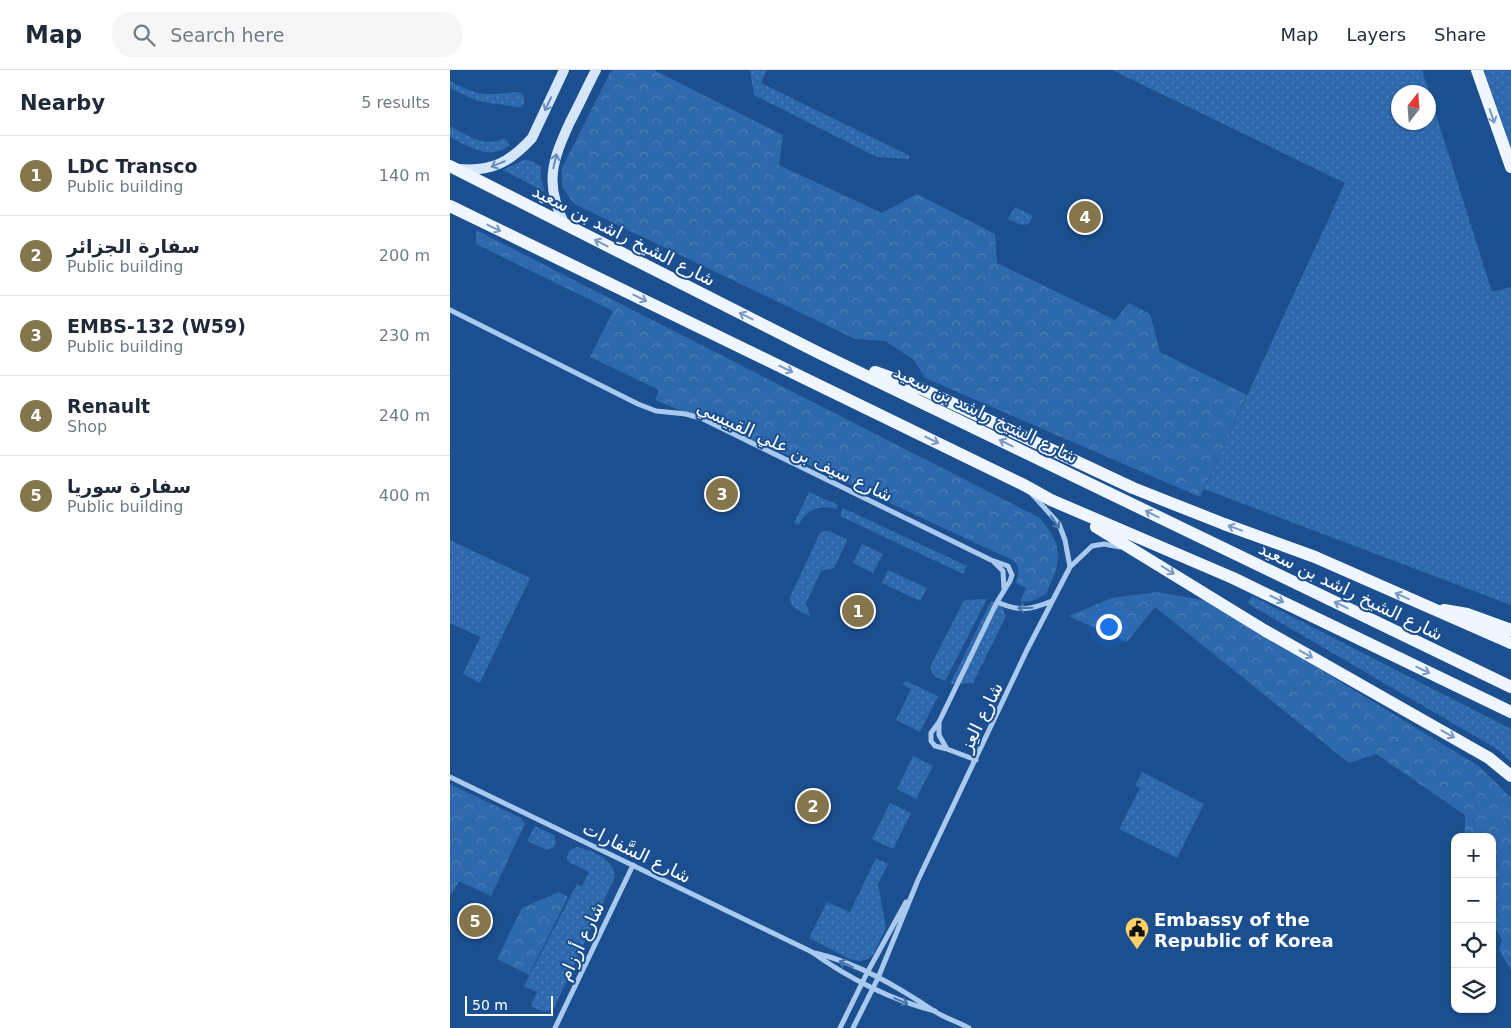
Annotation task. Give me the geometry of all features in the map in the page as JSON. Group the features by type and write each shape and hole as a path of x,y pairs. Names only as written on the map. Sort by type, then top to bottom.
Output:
{"main road":[{"path":"453,167 483,170 510,158 523,147 532,138 564,70"},
{"path":"565,225 552,187 553,165 558,148 596,70"},
{"path":"1477,70 1511,167"},
{"name":"شارع الشيخ راشد بن سعيد","path":"453,167 821,354 1511,687"},
{"path":"450,206 1024,485 1138,551 1264,630 1489,758 1511,776"},
{"path":"821,354 922,388 1133,488 1315,557 1511,643"},
{"path":"1051,500 1233,578 1511,712"},
{"path":"1434,610 1460,612 1511,630"}],"street":[{"name":"شارع سيف بن علي القبيسي","path":"450,310 638,404 656,411 686,414 703,419 991,560 1003,571 1004,589 939,722 932,729 931,740 935,746 947,748"},
{"path":"1024,485 1059,524 1065,540 1070,567"},
{"name":"شارع العِز","path":"840,1028 862,982 918,880 1070,567 1092,546 1104,544 1138,551"},
{"path":"997,602 1012,608 1026,609 1053,601"},
{"path":"939,722 939,735 947,748 976,760"},
{"name":"شارع السَّفارات","path":"450,777 812,952 862,982 898,1000 935,1011"},
{"name":"شارع أرزام","path":"555,1028 633,866"},
{"name":"شارع العِز","path":"853,1028 878,978 918,880"},
{"name":"شارع السَّفارات","path":"812,952 878,978 914,997 935,1011 970,1028"}],"green space":[{"path":"613,70 654,70 783,135 779,165 882,213 917,194 995,234 997,263 1115,320 1129,303 1150,314 1160,352 1247,395 1200,497 925,378 914,360 885,341 855,339 574,204 562,187 562,168"},
{"path":"750,70 767,70 761,83 910,156 908,159 877,157 754,95"},
{"path":"1112,70 1422,70 1427,85 1391,85 1391,130 1436,130 1436,114 1492,292 1511,287 1511,605 1204,489 1345,183"},
{"path":"1484,70 1511,70 1511,148"},
{"path":"450,81 468,90 482,94 517,92 523,96 524,103 521,107 516,107 477,101 450,88"},
{"path":"450,126 476,140 490,142 504,138 510,145 495,152 480,151 450,137"},
{"path":"526,159 541,166 541,179 545,192 503,170"},
{"path":"1015,207 1033,216 1029,224 1021,225 1008,219"},
{"path":"476,230 1040,518 1054,538 1058,555 1055,573 1046,594 1032,601 1020,602 1026,588 1016,583 1018,568 1012,560 787,455 655,400 659,390 590,357 613,311 476,244"},
{"path":"809,492 838,505 836,509 824,507 809,512 799,525 794,523"},
{"path":"843,508 967,566 963,574 840,516"},
{"path":"824,531 847,539 847,541 834,568 821,571 806,603 810,616 794,607 790,597 820,533"},
{"path":"450,540 530,578 480,683 463,674 480,637 450,623"},
{"path":"862,544 883,554 873,573 853,563"},
{"path":"888,570 927,588 920,601 882,583"},
{"path":"1157,592 1208,601 1480,767 1511,798 1511,970 1499,950 1502,940 1496,930 1496,833 1465,833 1465,815 1376,754 1349,763 1155,607 1127,642 1068,616 1112,598"},
{"path":"1252,596 1511,729 1511,762 1497,749 1247,603"},
{"path":"987,599 945,681 934,676 930,667 964,600"},
{"path":"991,601 1002,607 1006,616 973,683 950,684"},
{"path":"906,681 938,696 920,732 896,720 911,689 902,684"},
{"path":"913,756 933,766 916,799 897,789"},
{"path":"1142,772 1204,804 1177,858 1119,829 1140,788 1135,785"},
{"path":"450,784 521,818 525,824 491,896 459,881 452,894 450,893"},
{"path":"890,803 911,813 893,849 872,839"},
{"path":"535,826 554,835 556,843 554,847 547,850 527,841"},
{"path":"577,847 603,857 612,867 614,879 554,1008 542,1011 531,1006 537,992 524,986 577,884 582,886 589,872 569,862 567,858 569,850"},
{"path":"876,858 888,864 878,884 886,928 873,955 868,959 860,961 852,960 809,938 827,902 850,912"},
{"path":"559,892 568,897 529,975 497,959 522,908"}],"place":[{"name":"Renault","path":"1085,217"},
{"name":"EMBS-132 (W59)","path":"722,494"},
{"name":"LDC Transco","path":"858,611"},
{"name":"سفارة الجزائر","path":"813,806"},
{"name":"سفارة سوريا","path":"475,921"},
{"name":"Embassy of the Republic of Korea","path":"1137,950"}]}
